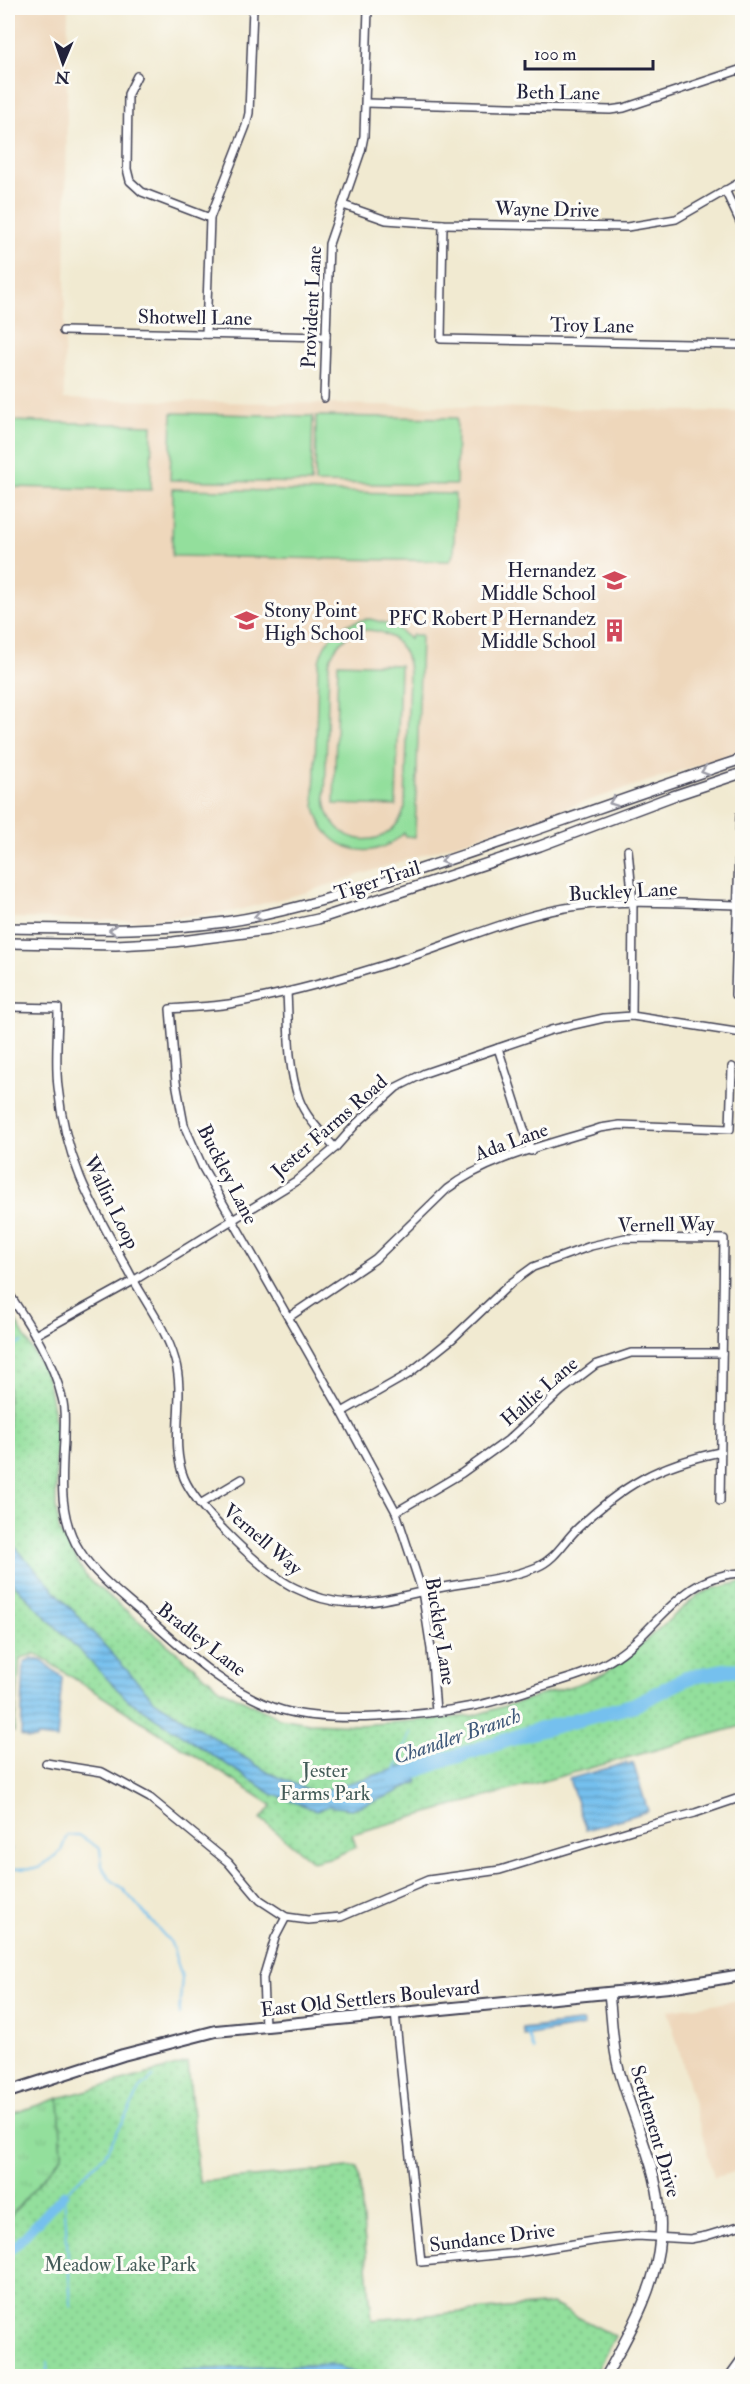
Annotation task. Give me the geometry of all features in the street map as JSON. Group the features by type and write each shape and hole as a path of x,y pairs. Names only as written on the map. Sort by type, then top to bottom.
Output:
{"main road":[{"name":"East Old Settlers Boulevard","path":"8,2092 216,2031 669,1987 742,1975"}],"street":[{"path":"206,334 210,218 249,113 253,8"},
{"name":"Provident Lane","path":"324,398 329,244 362,151 369,8"},
{"name":"Beth Lane","path":"366,103 610,110 624,108 742,69"},
{"path":"137,76 128,94 127,169 130,181 142,192 210,218"},
{"name":"Wayne Drive","path":"343,205 386,220 443,224 627,227 676,219 742,181"},
{"path":"725,190 742,226"},
{"name":"Troy Lane","path":"443,224 441,339 742,345"},
{"name":"Shotwell Lane","path":"63,331 326,337"},
{"name":"Tiger Trail","path":"8,928 113,930 171,928 226,922 277,912 321,901 490,846 742,759"},
{"name":"Tiger Trail","path":"8,943 116,945 172,942 288,926 318,919 540,846 673,796 742,773"},
{"path":"735,995 740,815"},
{"path":"628,850 633,903 632,1016"},
{"name":"Buckley Lane","path":"436,1711 431,1649 422,1591 396,1512 289,1317 203,1168 184,1125 176,1082 170,1009 227,1004 286,992 400,960 543,913 578,906 633,903 737,905"},
{"path":"286,992 292,1067 299,1100 312,1121 335,1148"},
{"name":"Wallin Loop","path":"8,1007 58,1008 57,1083 64,1127 73,1162 84,1191 133,1281"},
{"name":"Jester Farms Road","path":"35,1335 133,1281 296,1181 335,1148 357,1123 397,1087 434,1070 581,1022 632,1016 742,1033"},
{"path":"498,1048 531,1150"},
{"name":"Ada Lane","path":"289,1317 375,1259 460,1180 483,1168 600,1128 620,1125 730,1129 732,1067"},
{"name":"Vernell Way","path":"342,1412 407,1375 452,1339 511,1283 532,1267 591,1246 625,1238 724,1239 720,1501"},
{"name":"Vernell Way","path":"133,1281 159,1326 176,1362 179,1381 180,1463 188,1487 200,1504 235,1542 280,1580 306,1593 336,1601 360,1603 536,1567 555,1556 582,1525 631,1483 678,1464 720,1452"},
{"name":"Bradley Lane","path":"8,1292 35,1335 63,1399 64,1512 72,1538 102,1579 186,1653 226,1683 275,1707 328,1717 436,1711 489,1703 593,1670 626,1649 690,1590 714,1579 742,1573"},
{"name":"Hallie Lane","path":"396,1512 462,1473 508,1440 561,1391 594,1365 631,1353 722,1353"},
{"path":"200,1504 242,1479"},
{"path":"46,1763 102,1772 150,1798 228,1862 260,1899 286,1917 308,1920 341,1917 428,1880 500,1870 635,1829 695,1814 742,1797"},
{"path":"265,2026 262,1978 274,1938 286,1917"},
{"name":"Settlement Drive","path":"606,2376 646,2299 660,2237 660,2204 618,2067 609,1993"},
{"name":"Sundance Drive","path":"395,2013 421,2262 517,2253 637,2236 690,2239 742,2225"},
{"path":"729,2376 742,2358"}],"shaded area":[{"name":"Stony Point High School","path":"8,8 68,8 64,399 742,412 742,751 304,893 230,912 133,921 8,918"},
{"path":"742,2000 742,2169 714,2178 668,2010"}],"green space":[{"path":"172,413 313,416 311,483 170,480"},
{"path":"316,416 457,418 456,485 315,483"},
{"path":"8,421 152,425 151,490 8,487"},
{"path":"173,489 455,494 454,552 450,561 172,556"},
{"path":"370,619 393,625 410,639 411,635 421,635 415,837 405,836 404,833 390,844 376,849 361,850 347,847 335,840 324,829 317,815 314,798 320,658 323,649 334,634 350,623","holes":["364,630 373,630 395,641 401,647 408,663 405,807 398,822 387,833 375,838 361,839 348,835 337,827 329,815 325,798 329,663 334,651 346,637"]},
{"path":"338,663 400,665 396,806 334,804"},
{"name":"Jester Farms Park","path":"9,1309 47,1376 56,1426 56,1508 59,1530 87,1578 221,1689 279,1718 309,1723 360,1725 472,1716 578,1684 603,1674 618,1664 698,1595 742,1582 742,1726 352,1834 356,1847 333,1857 313,1862 261,1819 272,1805 36,1654 20,1658 14,1732 8,1726"},
{"name":"Meadow Lake Park","path":"188,2063 199,2182 358,2167 372,2320 552,2304 615,2336 594,2376 8,2376 8,2219 62,2156 59,2098"},
{"path":"59,2098 62,2156 8,2219 8,2115"}],"water":[{"path":"8,1539 154,1700 269,1773 316,1793 409,1765 418,1782 386,1797 351,1809 329,1806 316,1810 272,1794 128,1700 8,1578"},
{"path":"32,1658 42,1661 62,1677 57,1739 37,1737 28,1739 21,1736 24,1662"},
{"path":"626,1763 628,1765 633,1763 648,1811 586,1830 569,1779"},
{"path":"582,2022 584,2026 525,2036 523,2029"},
{"path":"330,2364 368,2376 51,2376"}],"waterway":[{"path":"8,1351 22,1342"},
{"name":"Chandler Branch","path":"395,1779 441,1761 535,1731 634,1705 689,1677 728,1670 742,1670"},
{"path":"395,1771 411,1732"},
{"path":"8,1844 11,1849 8,1862 13,1869 39,1868 61,1851 67,1835 79,1835 100,1849 102,1866 109,1878 123,1889 171,1943 182,1977 179,2015"},
{"path":"529,2035 534,2050"},
{"path":"71,2307 64,2194 104,2156 141,2088 153,2077"},
{"path":"8,2254 64,2194"},
{"path":"46,2376 48,2363"}],"place":[{"name":"Hernandez Middle School","path":"614,581"},
{"name":"Stony Point High School","path":"246,621"},
{"name":"PFC Robert P Hernandez Middle School","path":"614,630"}]}
